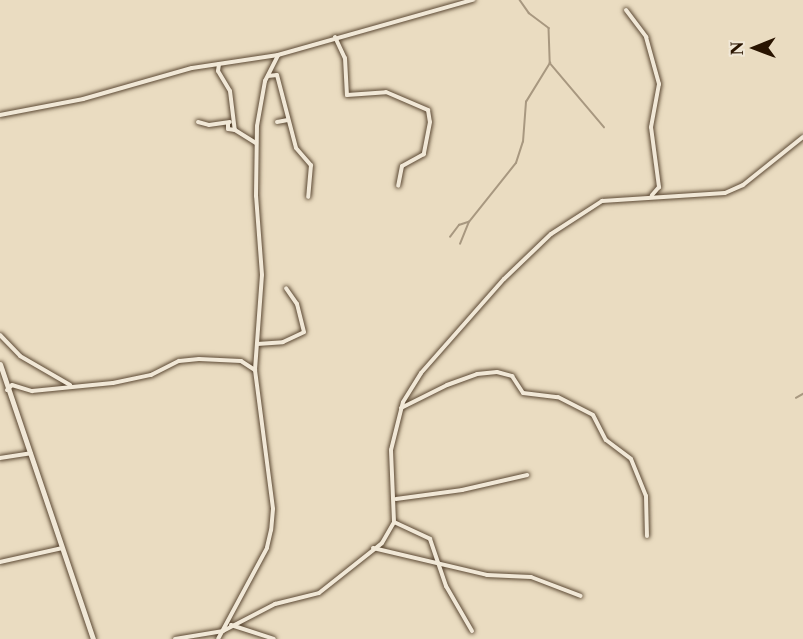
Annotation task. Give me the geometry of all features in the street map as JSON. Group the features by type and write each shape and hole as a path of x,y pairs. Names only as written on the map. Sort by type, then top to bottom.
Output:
{"street":[{"path":"0,115 83,99 164,74 278,55 335,37 473,0"},
{"path":"626,10 646,37 659,84 651,127 659,187 652,196"},
{"path":"335,37 345,58 347,95 386,92 428,110 430,122 424,154 402,166 398,186"},
{"path":"218,639 267,548 272,530 273,510 255,370 262,275 256,196 257,126 268,76 278,55"},
{"path":"218,71 219,64"},
{"path":"213,65 230,91 228,129 251,137 258,147"},
{"path":"272,65 277,75 298,151 311,165 308,197"},
{"path":"268,76 277,75"},
{"path":"277,122 288,120"},
{"path":"198,122 209,125 230,122"},
{"path":"175,639 223,631 275,604 319,593 340,580 372,548 382,543 394,522 396,499 391,450 401,408 421,373 504,279 551,234 602,201 652,196 704,197 725,193 743,185 803,136"},
{"path":"257,344 283,342 304,332 297,304 286,288"},
{"path":"0,335 20,356 71,385"},
{"path":"3,391 12,385 32,391 149,376 179,361 199,359 241,361 255,370"},
{"path":"0,364 3,391 31,453 93,639"},
{"path":"401,408 447,385 477,374 497,372 512,376 523,393 558,397 593,415 606,440 631,459 646,496 647,536"},
{"path":"0,458 31,453"},
{"path":"396,499 462,490 526,476"},
{"path":"394,522 427,535 437,564 472,631"},
{"path":"0,562 62,548"},
{"path":"372,548 488,575 531,577 581,596"},
{"path":"231,625 258,638 274,639"}],"waterway":[{"path":"520,0 529,13 549,28 550,63 604,127"},
{"path":"460,244 469,222 516,163 523,142 526,102 550,63"},
{"path":"450,237 459,225 468,222"},
{"path":"796,398 803,394"}]}
